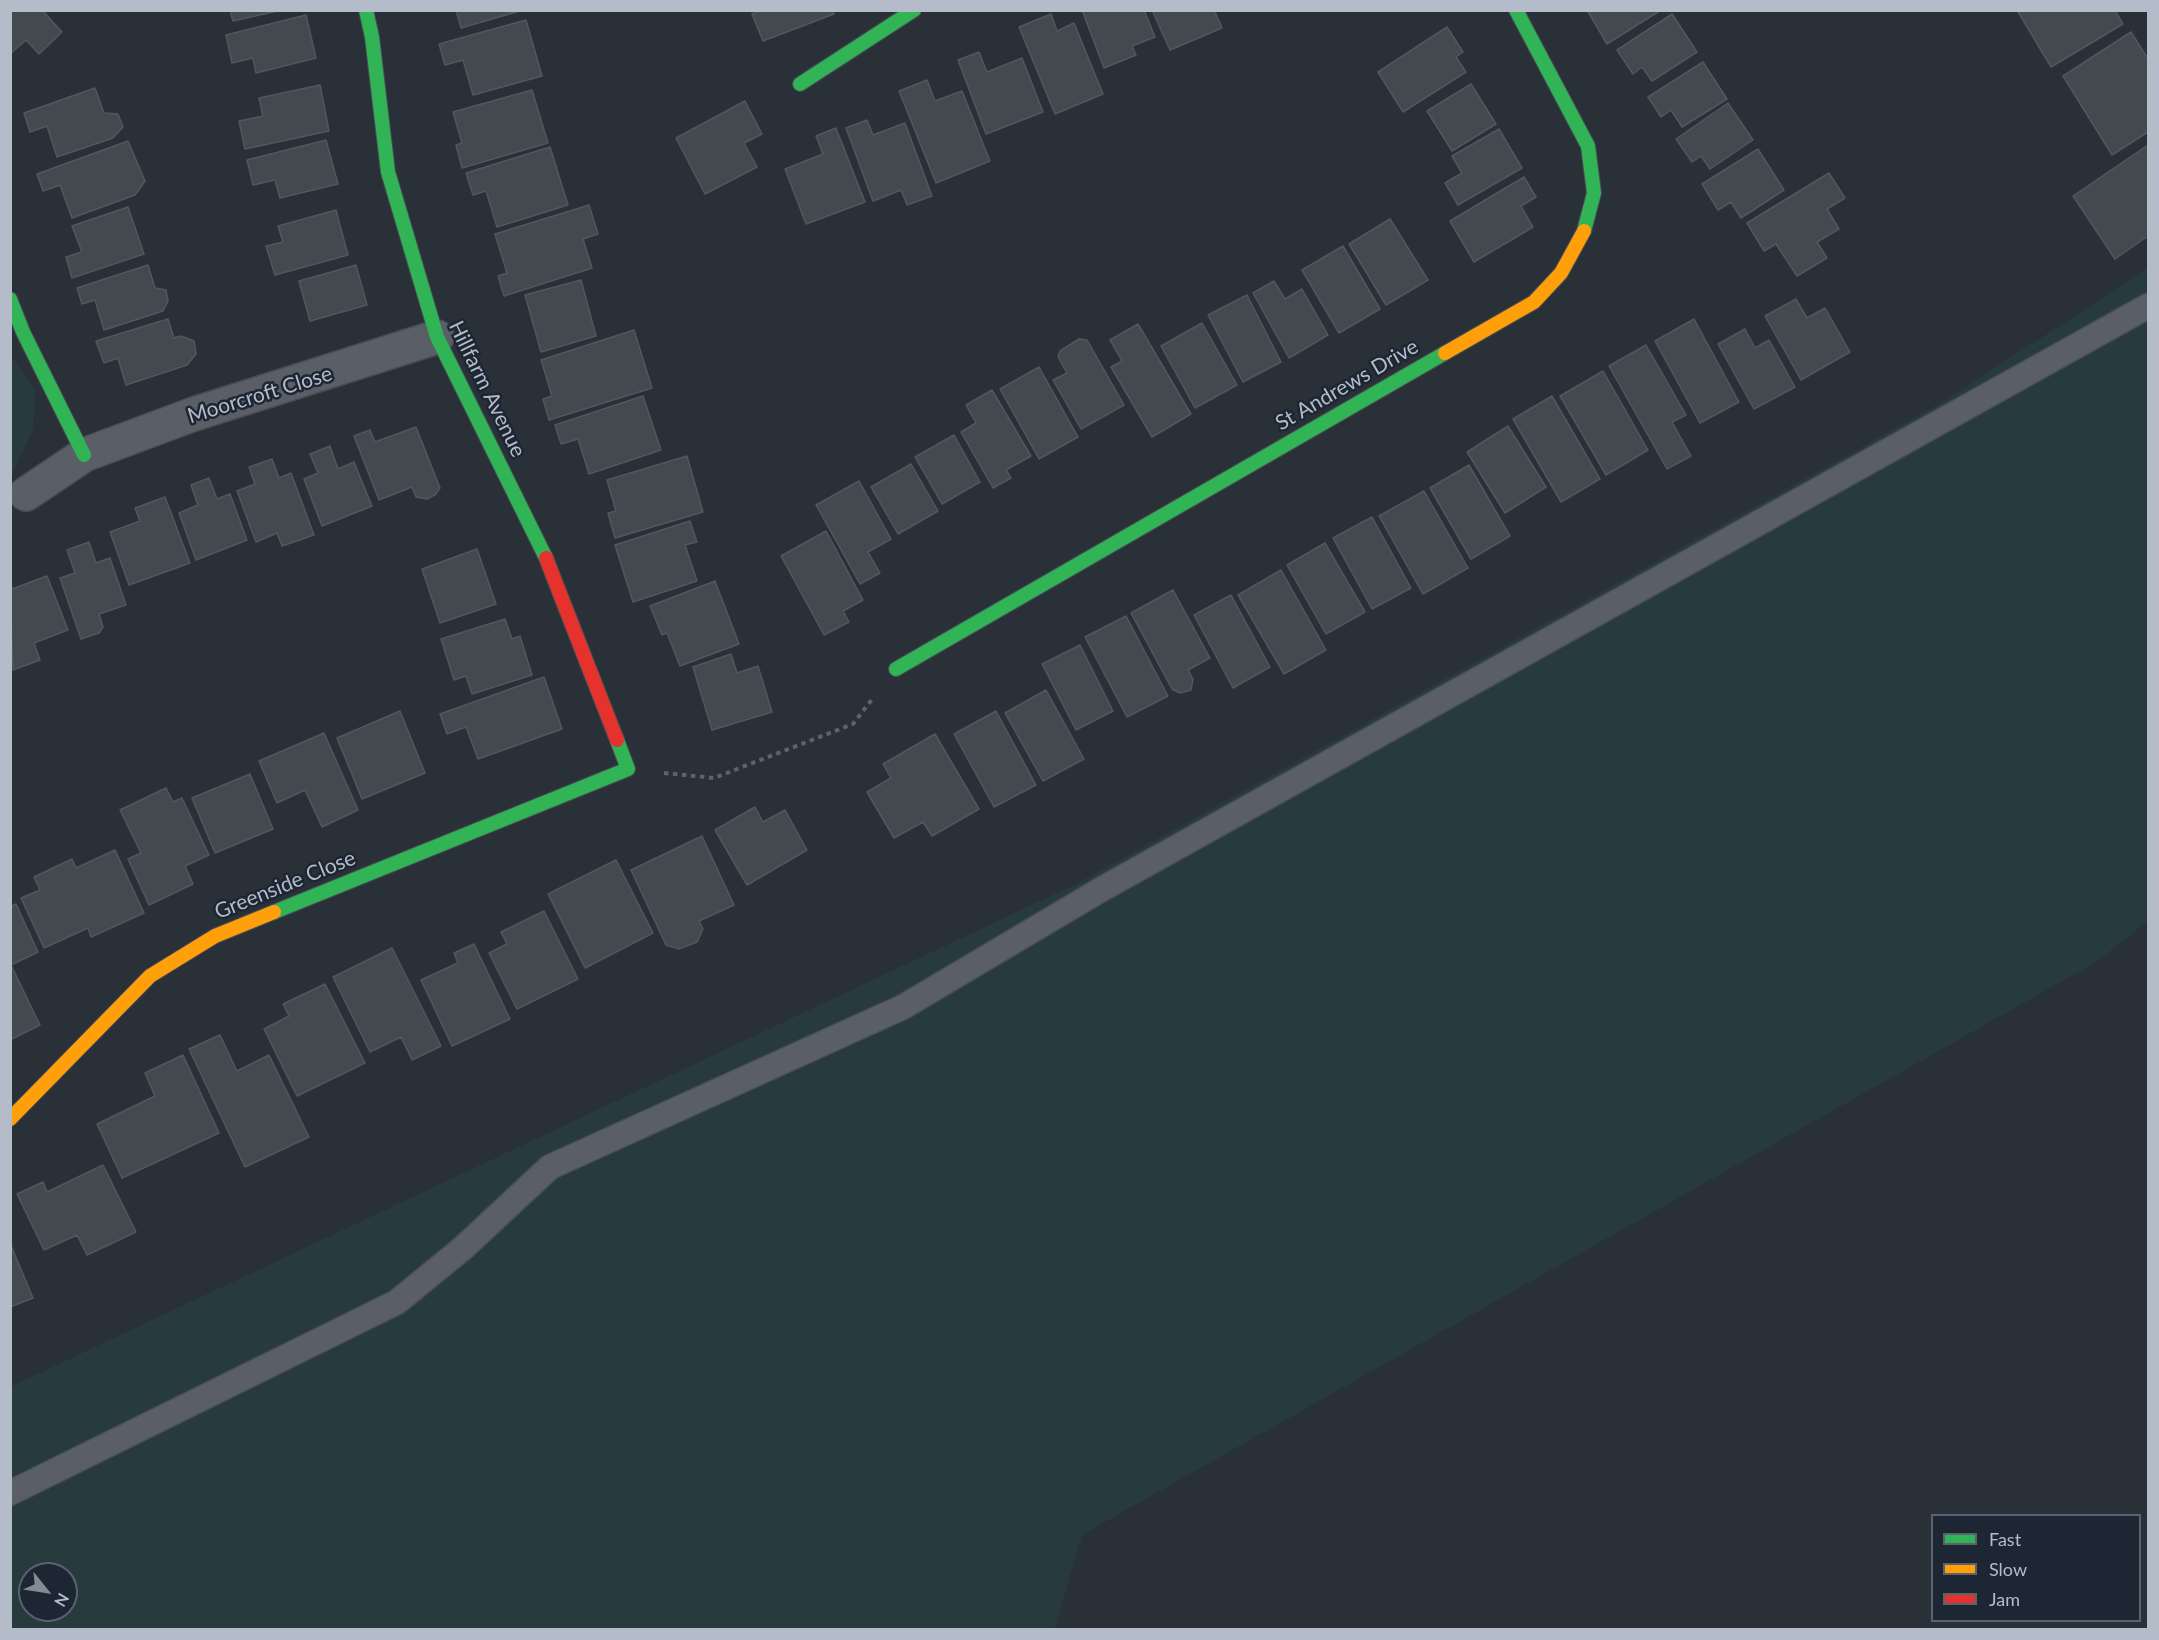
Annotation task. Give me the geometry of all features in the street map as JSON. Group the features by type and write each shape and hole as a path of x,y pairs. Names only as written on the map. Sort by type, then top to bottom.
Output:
{"street":[{"name":"Hillfarm Avenue","path":"366,10 372,37 388,172 436,337 547,560 628,769"},
{"name":"St Andrews Drive","path":"896,669 1534,302 1554,280 1588,225 1594,193 1588,146 1516,10"},
{"path":"800,84 903,13"},
{"path":"10,299 22,332 84,455"},
{"name":"Moorcroft Close","path":"26,494 84,455 194,414 436,337"},
{"name":"Greenside Close","path":"10,1119 150,976 215,936 628,769"}],"lane":[{"path":"10,1493 397,1302 463,1248 550,1167 903,1007 1113,883 2148,306"}],"path":[{"path":"628,769 714,778 853,724 896,669"}],"green space":[{"path":"2148,268 2148,921 2096,962 1082,1535 1055,1629 11,1629 10,1387 1078,883 1944,401"},
{"path":"11,355 35,390 33,429 11,477"}],"building":[{"path":"10,10 42,10 62,32 39,54 26,40 10,54"},
{"path":"230,10 282,10 233,21"},
{"path":"456,10 523,10 461,28"},
{"path":"762,10 832,10 834,14 763,41 752,14"},
{"path":"1082,10 1144,10 1155,37 1132,46 1136,55 1104,68"},
{"path":"1152,10 1214,10 1222,28 1170,50"},
{"path":"1587,10 1661,10 1607,44"},
{"path":"2017,10 2115,10 2123,24 2051,67"},
{"path":"1051,14 1057,31 1074,23 1103,94 1055,114 1019,27"},
{"path":"1672,14 1697,52 1652,81 1642,67 1633,74 1617,50"},
{"path":"306,15 316,58 256,73 253,58 232,63 226,35"},
{"path":"526,20 542,76 473,95 463,60 445,65 439,44"},
{"path":"1447,27 1463,52 1456,57 1466,72 1403,112 1378,72"},
{"path":"2131,32 2148,59 2148,132 2112,155 2063,76"},
{"path":"979,52 987,72 1022,58 1043,112 986,134 958,60"},
{"path":"1703,62 1727,99 1682,127 1671,110 1661,117 1648,97"},
{"path":"927,80 935,101 962,91 990,161 936,183 899,91"},
{"path":"1471,84 1496,124 1452,151 1427,111"},
{"path":"320,85 329,131 245,149 239,121 263,116 259,98"},
{"path":"95,88 104,113 118,114 123,127 113,138 57,157 47,126 30,132 24,113"},
{"path":"532,90 548,143 462,168 456,145 462,143 453,112"},
{"path":"745,101 762,134 744,143 757,167 705,194 676,138"},
{"path":"1728,103 1753,140 1710,169 1701,156 1692,162 1676,139"},
{"path":"867,120 873,135 905,123 932,196 907,205 901,190 873,201 846,128"},
{"path":"836,128 865,202 806,224 785,169 823,154 816,136"},
{"path":"1499,129 1522,168 1458,205 1445,183 1462,173 1452,156"},
{"path":"326,140 338,184 280,198 275,180 253,185 247,160"},
{"path":"128,141 145,181 135,195 72,218 60,185 43,191 37,174"},
{"path":"2148,145 2148,236 2115,259 2073,196"},
{"path":"550,147 568,205 497,227 486,191 473,195 466,173"},
{"path":"1758,149 1784,190 1741,218 1731,202 1718,210 1702,184"},
{"path":"1829,173 1845,198 1827,209 1839,229 1817,242 1827,258 1797,276 1776,244 1764,251 1747,223"},
{"path":"1524,177 1536,197 1521,206 1533,227 1474,262 1450,221"},
{"path":"589,205 598,234 583,239 592,268 504,296 498,276 507,273 495,234"},
{"path":"128,207 144,254 72,278 66,257 82,252 72,226"},
{"path":"336,210 348,255 275,275 266,246 283,242 278,226"},
{"path":"1390,219 1428,280 1386,305 1349,244"},
{"path":"1343,246 1380,309 1339,333 1302,270"},
{"path":"148,265 155,288 166,290 168,301 163,311 104,330 95,300 82,304 77,288"},
{"path":"356,265 367,305 310,321 299,281"},
{"path":"581,280 596,336 541,352 525,295"},
{"path":"1274,281 1285,299 1302,289 1328,335 1289,358 1253,293"},
{"path":"1247,295 1281,362 1243,382 1208,315"},
{"path":"1796,299 1807,318 1825,308 1850,352 1801,380 1765,316"},
{"path":"168,319 174,338 181,336 194,341 196,354 187,365 126,385 118,358 104,363 96,341"},
{"path":"1694,319 1739,402 1700,423 1655,341"},
{"path":"1202,323 1237,385 1195,408 1161,346"},
{"path":"1138,324 1191,414 1152,437 1111,367 1122,361 1110,340"},
{"path":"1745,329 1755,348 1769,340 1795,387 1754,409 1718,344"},
{"path":"634,330 652,388 549,420 543,399 552,396 541,360"},
{"path":"1079,339 1087,340 1124,405 1081,429 1053,380 1067,373 1058,357 1060,351"},
{"path":"1646,345 1686,415 1672,422 1691,456 1667,469 1609,366"},
{"path":"1039,367 1078,437 1039,459 1000,389"},
{"path":"1603,371 1648,450 1606,475 1560,396"},
{"path":"992,390 1031,456 1006,470 1011,478 993,488 961,432 976,423 966,405"},
{"path":"643,396 661,450 589,474 578,439 561,444 555,425"},
{"path":"1552,396 1600,479 1561,502 1513,419"},
{"path":"1508,426 1546,487 1505,513 1467,452"},
{"path":"416,427 440,488 436,494 427,499 416,497 412,487 379,500 354,436 370,430 375,442"},
{"path":"954,435 980,482 942,504 915,457"},
{"path":"330,446 338,469 354,462 372,506 322,526 304,479 318,473 310,454"},
{"path":"687,456 703,512 615,538 608,513 616,511 607,480"},
{"path":"272,459 279,478 291,473 314,535 282,546 277,533 256,542 237,491 255,484 249,467"},
{"path":"911,464 938,511 898,534 871,487"},
{"path":"1469,465 1510,536 1471,559 1430,488"},
{"path":"209,478 217,499 230,494 247,540 196,560 179,513 198,505 191,485"},
{"path":"859,481 891,539 868,552 880,573 860,584 816,505"},
{"path":"1424,491 1468,568 1423,594 1379,516"},
{"path":"165,497 190,563 129,585 110,532 140,521 135,508"},
{"path":"1372,517 1411,588 1372,609 1333,538"},
{"path":"690,521 697,542 685,545 697,581 633,602 615,545"},
{"path":"826,531 863,600 843,611 849,622 824,635 781,556"},
{"path":"89,542 96,563 110,558 126,605 99,614 103,627 99,633 81,639 60,578 75,573 67,550"},
{"path":"1325,543 1365,612 1326,634 1287,565"},
{"path":"477,549 496,604 440,623 422,569"},
{"path":"1281,570 1326,650 1284,674 1238,595"},
{"path":"47,576 68,630 34,643 40,660 13,670 10,584 12,589"},
{"path":"715,581 739,644 680,666 667,633 662,635 650,606"},
{"path":"1173,590 1210,658 1188,670 1193,679 1191,690 1180,693 1172,689 1131,613"},
{"path":"1231,595 1270,667 1233,688 1194,615"},
{"path":"1126,616 1168,696 1127,717 1085,637"},
{"path":"505,619 512,639 520,636 532,675 472,694 466,676 454,680 441,639"},
{"path":"1080,645 1113,711 1076,730 1042,664"},
{"path":"731,654 737,673 758,666 772,712 712,730 693,667"},
{"path":"544,677 562,729 478,759 466,727 447,734 440,714"},
{"path":"1046,690 1084,759 1043,781 1005,713"},
{"path":"400,711 425,773 362,799 337,738"},
{"path":"996,711 1036,785 994,807 954,734"},
{"path":"324,733 358,810 322,827 305,790 277,803 259,761"},
{"path":"935,734 979,809 932,836 923,822 894,838 867,792 891,778 883,764"},
{"path":"250,774 273,829 215,853 192,798"},
{"path":"166,788 173,802 182,798 209,855 185,866 193,884 149,905 128,859 141,853 120,810"},
{"path":"755,807 763,822 785,810 807,850 747,885 715,830"},
{"path":"702,836 734,905 699,921 703,929 697,942 679,949 666,945 631,870"},
{"path":"115,850 144,913 91,937 88,928 44,948 21,898 40,890 34,877 72,859 76,868"},
{"path":"616,860 653,933 585,968 548,894"},
{"path":"16,904 38,952 11,965 40,1025 10,1040 10,907"},
{"path":"544,911 578,979 517,1009 489,953 507,944 501,932"},
{"path":"474,944 510,1019 452,1046 421,980 458,963 454,953"},
{"path":"392,948 441,1046 412,1060 401,1037 370,1052 333,977"},
{"path":"325,984 365,1063 297,1096 264,1029 289,1016 283,1004"},
{"path":"220,1035 237,1071 269,1055 309,1137 245,1167 189,1049"},
{"path":"183,1055 219,1133 122,1178 97,1124 155,1096 145,1073"},
{"path":"103,1165 136,1232 87,1255 77,1235 44,1250 17,1194 43,1182 47,1192"},
{"path":"10,1243 33,1298 10,1307"}],"traffic: fast":[{"path":"366,10 372,37 388,172 437,337 546,558"},
{"path":"800,84 914,10"},
{"path":"1516,10 1588,146 1594,193 1584,231"},
{"path":"10,299 23,332 84,455"},
{"path":"896,669 1445,353"},
{"path":"274,912 628,769 617,740"}],"traffic: slow":[{"path":"1445,353 1534,302 1561,273 1584,231"},
{"path":"10,1119 150,976 215,936 274,912"}],"traffic: jam":[{"path":"546,558 617,740"}]}
